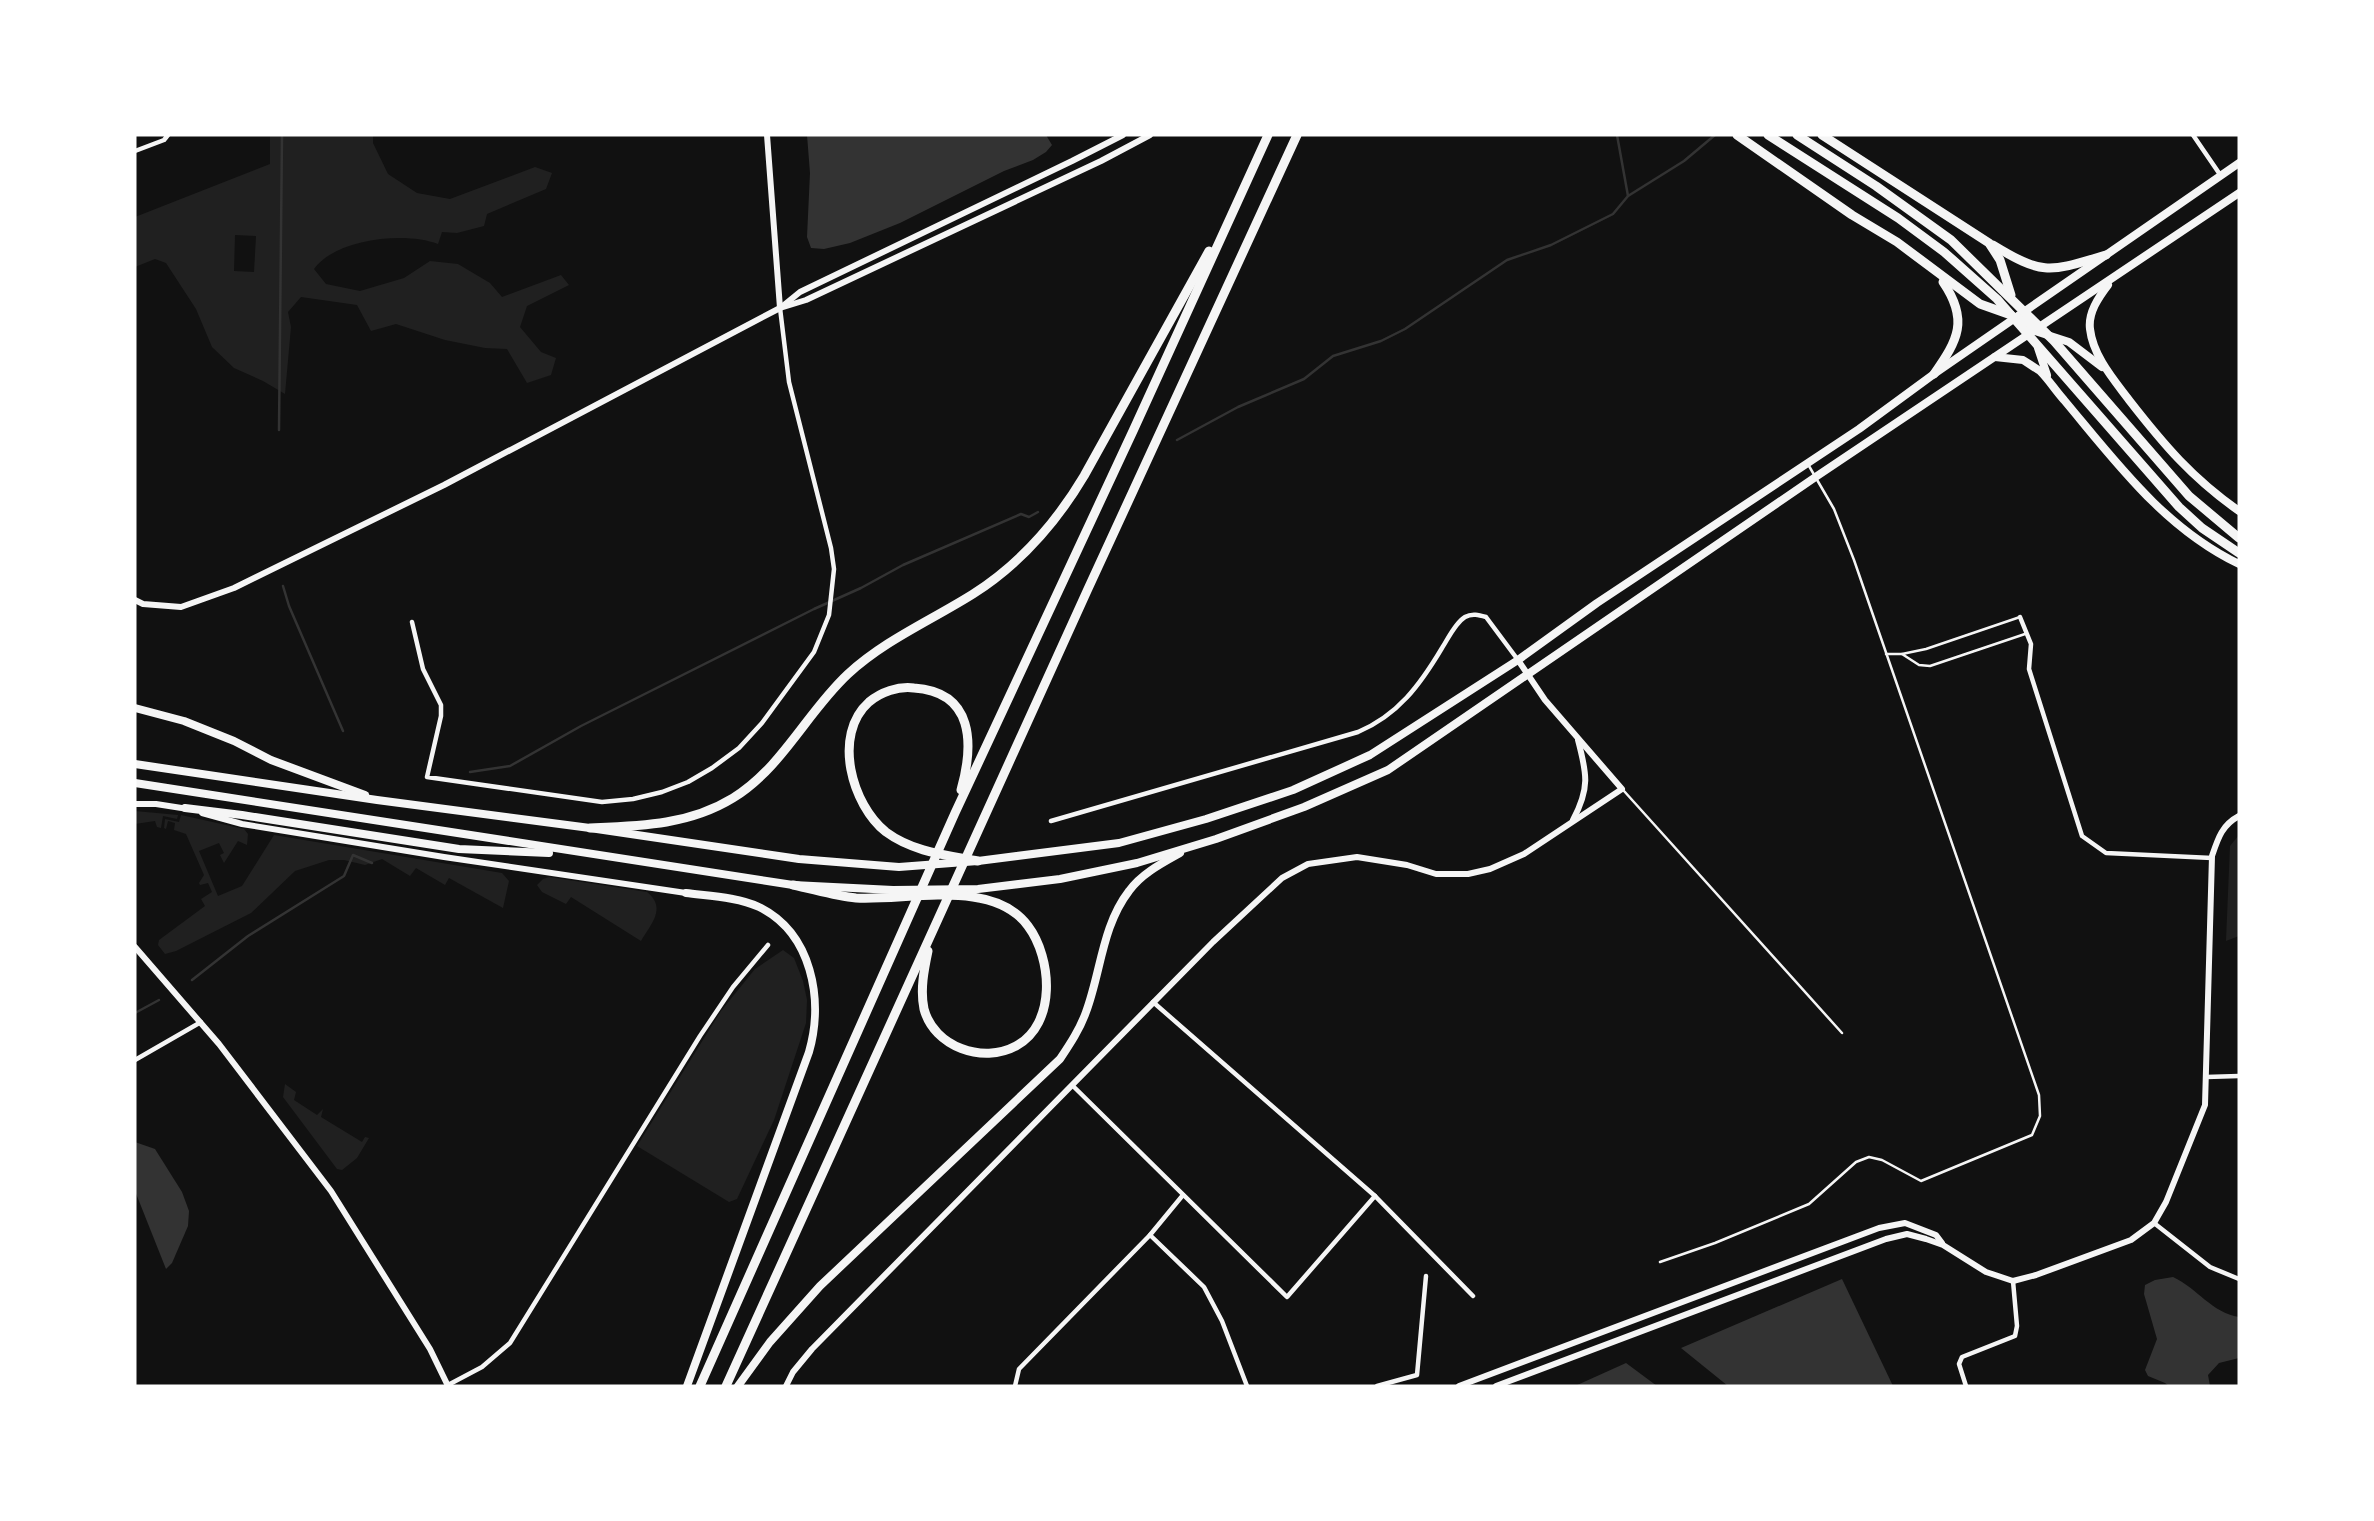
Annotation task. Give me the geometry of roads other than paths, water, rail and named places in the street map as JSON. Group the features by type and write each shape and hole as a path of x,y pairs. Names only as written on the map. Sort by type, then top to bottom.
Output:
{"highway":[{"path":"699,1386 955,813 1268,135"},
{"path":"726,1386 1297,135"},
{"path":"1737,135 1852,215 1896,242 1988,309 2019,316"},
{"path":"1768,135 1868,198 1944,253 1997,299 2179,507 2202,528 2239,554"},
{"path":"1797,135 1877,186 1951,240 2054,341 2189,496 2239,537"},
{"path":"1822,135 2016,259 2043,269 2072,265 2106,255"},
{"path":"590,828 650,826 682,820 732,799 775,761 804,722 857,666 898,636 975,593 1040,539 1068,503 1084,476 1255,162"},
{"path":"135,764 799,859 899,867 978,861 1119,844 1293,790 1370,755 1518,660 1597,603 1807,464 2239,163"},
{"path":"793,885 893,890 978,889 1060,879 1136,863 1195,845 1304,807 1388,770 1817,476 2239,193"},
{"path":"1989,243 2000,260 2019,316 2035,331 2069,342 2106,370"},
{"path":"1934,374 1955,342 1960,320 1951,293 1938,275"},
{"path":"2113,279 2093,309 2090,328 2092,341 2106,370 2167,448 2206,486 2239,511"},
{"path":"2035,331 2043,365 2050,381"},
{"path":"1995,358 2023,360 2040,371 2133,482 2166,516 2202,544 2239,564"},
{"path":"955,813 969,751 969,739 961,713 944,696 923,688 910,687 889,691 869,702 854,726 849,753 856,787 869,812 886,832 910,845 934,853 978,861"},
{"path":"135,708 184,721 234,741 271,760 377,800"},
{"path":"135,783 793,885 854,898 986,898 1010,909 1028,925 1044,961 1046,994 1040,1017 1023,1042 1004,1050 974,1052 951,1043 935,1029 925,1011 922,988 933,930"},
{"path":"185,808 459,849 587,854"},
{"path":"738,1386 770,1342 820,1286 1060,1059 1086,1013 1104,946 1129,890 1145,876 1195,845"},
{"path":"686,893 758,906 785,924 804,954 811,972 816,1006 814,1036 809,1052 688,1386"}],"street":[{"path":"135,151 164,140 168,135"},
{"path":"412,622 423,669 441,705 427,777 602,802 633,799 662,792 688,782 712,768 739,748 762,723 814,652 829,615 834,569 789,382 780,308 767,135"},
{"path":"780,308 800,292 1123,135"},
{"path":"135,600 143,604 181,607 234,589 452,481 780,308 806,300 1150,135"},
{"path":"2193,135 2221,176"},
{"path":"786,1386 793,1372 812,1349 940,1217 1213,942 1282,878 1308,864 1357,857 1407,865 1436,874 1468,874 1490,869 1524,854 1622,789 1545,699 1486,617 1472,615 1465,617 1452,632 1420,683 1377,724 1358,732 1051,821"},
{"path":"2020,617 2031,644 2029,669 2082,836 2106,853 2212,858"},
{"path":"1573,822 1582,803 1587,780 1577,737"},
{"path":"135,804 185,808 242,824 686,893"},
{"path":"1496,1386 1886,1239 1907,1234 1943,1245 1986,1272 2013,1281 2131,1240 2154,1223 2166,1202 2205,1105 2212,858 2220,831 2230,820 2239,816"},
{"path":"135,947 201,1022 274,1113 331,1191 430,1349 448,1386 482,1367 510,1343 700,1036 733,987 768,945"},
{"path":"1153,1003 1374,1196 1473,1296"},
{"path":"135,1060 201,1022"},
{"path":"2206,1077 2239,1076"},
{"path":"1073,1086 1287,1297 1374,1196"},
{"path":"1015,1386 1019,1369 1150,1235 1184,1195"},
{"path":"1459,1386 1879,1228 1905,1223 1936,1235 1943,1245"},
{"path":"2154,1223 2210,1267 2239,1279"},
{"path":"1150,1235 1204,1287 1222,1321 1247,1386"},
{"path":"1377,1386 1417,1375 1426,1276"},
{"path":"1966,1386 1959,1364 1962,1357 2015,1336 2017,1326 2013,1281"}],"lane":[{"path":"1660,1262 1809,1204 1856,1162 1869,1157 1882,1160 1921,1181 2032,1135 2040,1116 2039,1095 1854,559 1834,509 1817,476 1807,464"},
{"path":"1886,654 1926,649 2020,617"},
{"path":"1902,654 1919,665 1930,666 2026,633"},
{"path":"1622,789 1842,1033"}],"waterway":[{"path":"279,430 282,135"},
{"path":"1617,135 1628,196"},
{"path":"1177,440 1238,407 1304,379 1333,356 1381,341 1405,329 1507,260 1551,245 1613,214 1628,196 1684,161 1715,135"},
{"path":"470,772 510,766 581,726 903,565 1021,514 1029,517 1038,512"},
{"path":"283,586 289,606 343,731"},
{"path":"192,980 248,936 344,876 353,855 372,863"},
{"path":"135,1013 159,1000"}]}
